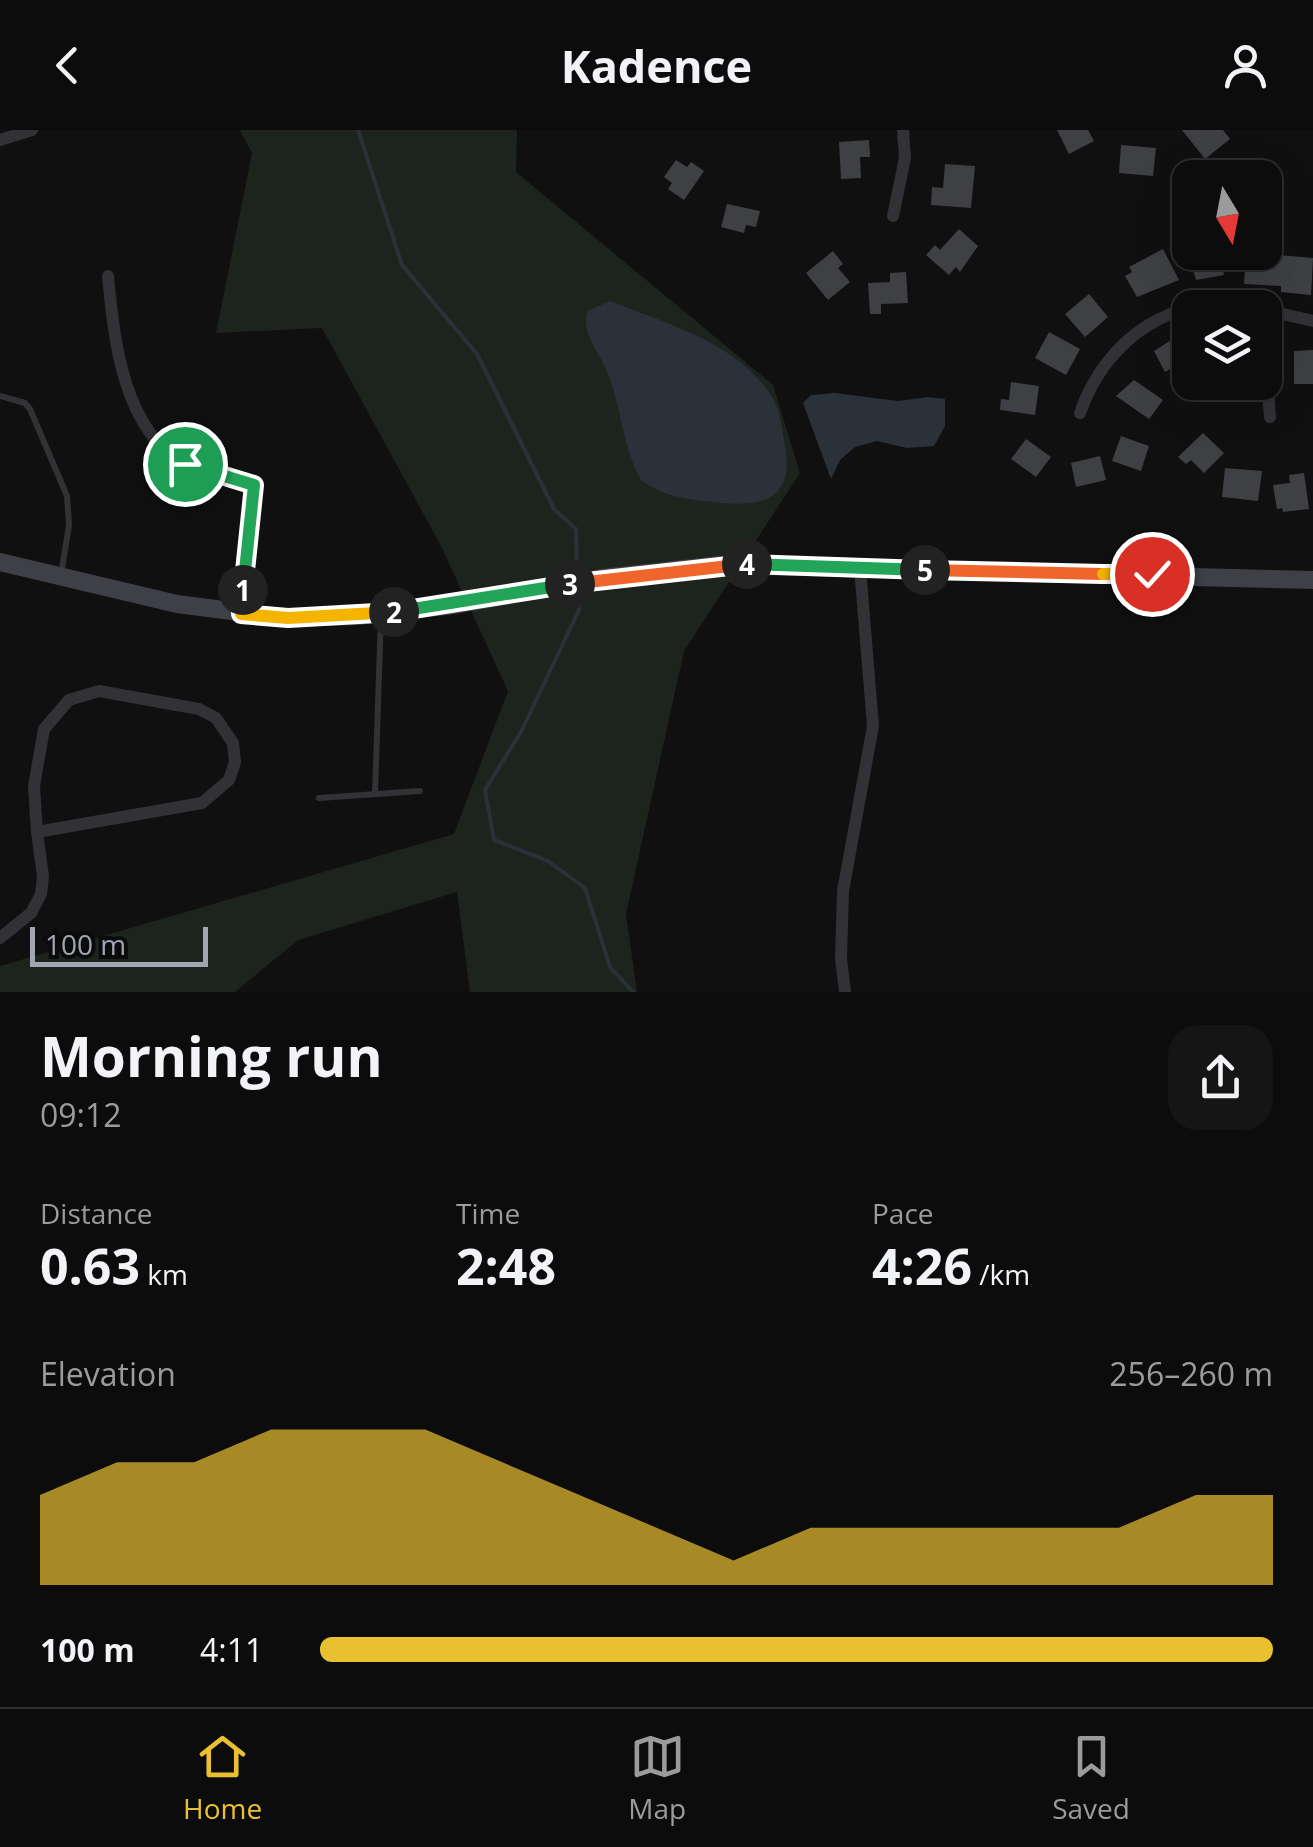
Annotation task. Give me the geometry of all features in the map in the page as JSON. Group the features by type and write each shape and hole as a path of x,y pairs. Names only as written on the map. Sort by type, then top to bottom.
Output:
{"street":[{"path":"0,140 32,130"},
{"path":"893,216 905,158 904,130"},
{"path":"108,276 113,334 148,431 185,464 254,485 241,614"},
{"path":"1080,413 1105,363 1148,324 1172,313"},
{"path":"1282,314 1313,321"},
{"path":"1268,400 1270,418"},
{"path":"0,562 177,604 288,618 381,613 602,578 720,564 1313,580"},
{"path":"845,992 841,958 843,891 873,726 860,568"},
{"path":"0,938 31,913 41,894 44,876 38,832 34,786 44,729 56,712 82,694 99,692 199,709 216,718 233,743 235,762 229,780 202,803 38,832"}],"lane":[{"path":"0,396 25,402 30,409 67,496 69,525 61,576"},
{"path":"375,794 381,613"},
{"path":"319,798 420,791"}],"shaded area":[{"path":"240,130 517,130 516,172 773,385 800,473 684,651 626,914 637,992 470,992 457,892 298,940 235,992 0,992 0,966 454,834 508,691 441,546 322,328 216,333 252,153"},
{"path":"610,301 699,337 741,362 758,378 777,407 787,461 785,477 772,496 747,503 703,501 667,494 641,480 629,451 614,390 586,324 588,311"},
{"path":"835,393 898,401 945,399 945,426 934,446 907,448 877,441 855,447 840,460 831,479 803,403 811,395"}],"building":[{"path":"1057,130 1088,130 1094,141 1069,154"},
{"path":"1182,130 1223,130 1230,139 1205,159"},
{"path":"869,140 870,157 860,157 861,178 841,179 839,142"},
{"path":"1121,145 1156,148 1153,176 1119,173"},
{"path":"676,160 687,167 691,162 704,171 684,200 668,189 672,183 664,177"},
{"path":"945,164 975,166 971,208 931,205 932,187 943,188"},
{"path":"727,204 760,211 756,227 746,225 744,233 721,227"},
{"path":"959,229 978,246 960,272 956,267 949,275 926,255 935,245 940,250"},
{"path":"1163,249 1179,280 1137,297 1125,276 1132,272 1129,267"},
{"path":"833,251 843,264 838,268 850,282 828,300 806,273"},
{"path":"1282,255 1313,258 1311,295 1282,292 1281,286 1244,284 1245,270 1282,270"},
{"path":"1193,270 1223,270 1224,275 1196,280"},
{"path":"906,272 908,303 881,304 881,314 870,314 868,283 890,282 890,273"},
{"path":"1089,294 1108,317 1085,337 1065,314"},
{"path":"1049,332 1080,349 1066,375 1035,358"},
{"path":"1172,339 1172,368 1165,372 1154,351"},
{"path":"1313,350 1313,384 1294,384 1294,351"},
{"path":"1134,380 1163,400 1149,419 1116,396"},
{"path":"1011,382 1039,386 1035,415 1000,410 1001,399 1009,400"},
{"path":"1203,433 1224,453 1204,473 1191,460 1186,464 1178,457"},
{"path":"1121,436 1149,446 1141,471 1112,461"},
{"path":"1026,439 1051,457 1036,477 1011,459"},
{"path":"1100,456 1106,480 1076,487 1071,463"},
{"path":"1225,468 1262,471 1258,501 1222,497"},
{"path":"1304,473 1309,509 1277,509 1273,485 1290,483 1289,475"}],"waterway":[{"path":"358,130 402,265 477,354 554,509 576,529 577,576"},
{"path":"578,590 579,610 522,730 485,790 494,840 548,861 585,888 610,967 633,992"}],"route":[{"path":"185,464 254,485 241,614 288,618 357,616 720,564 1152,574"}]}
